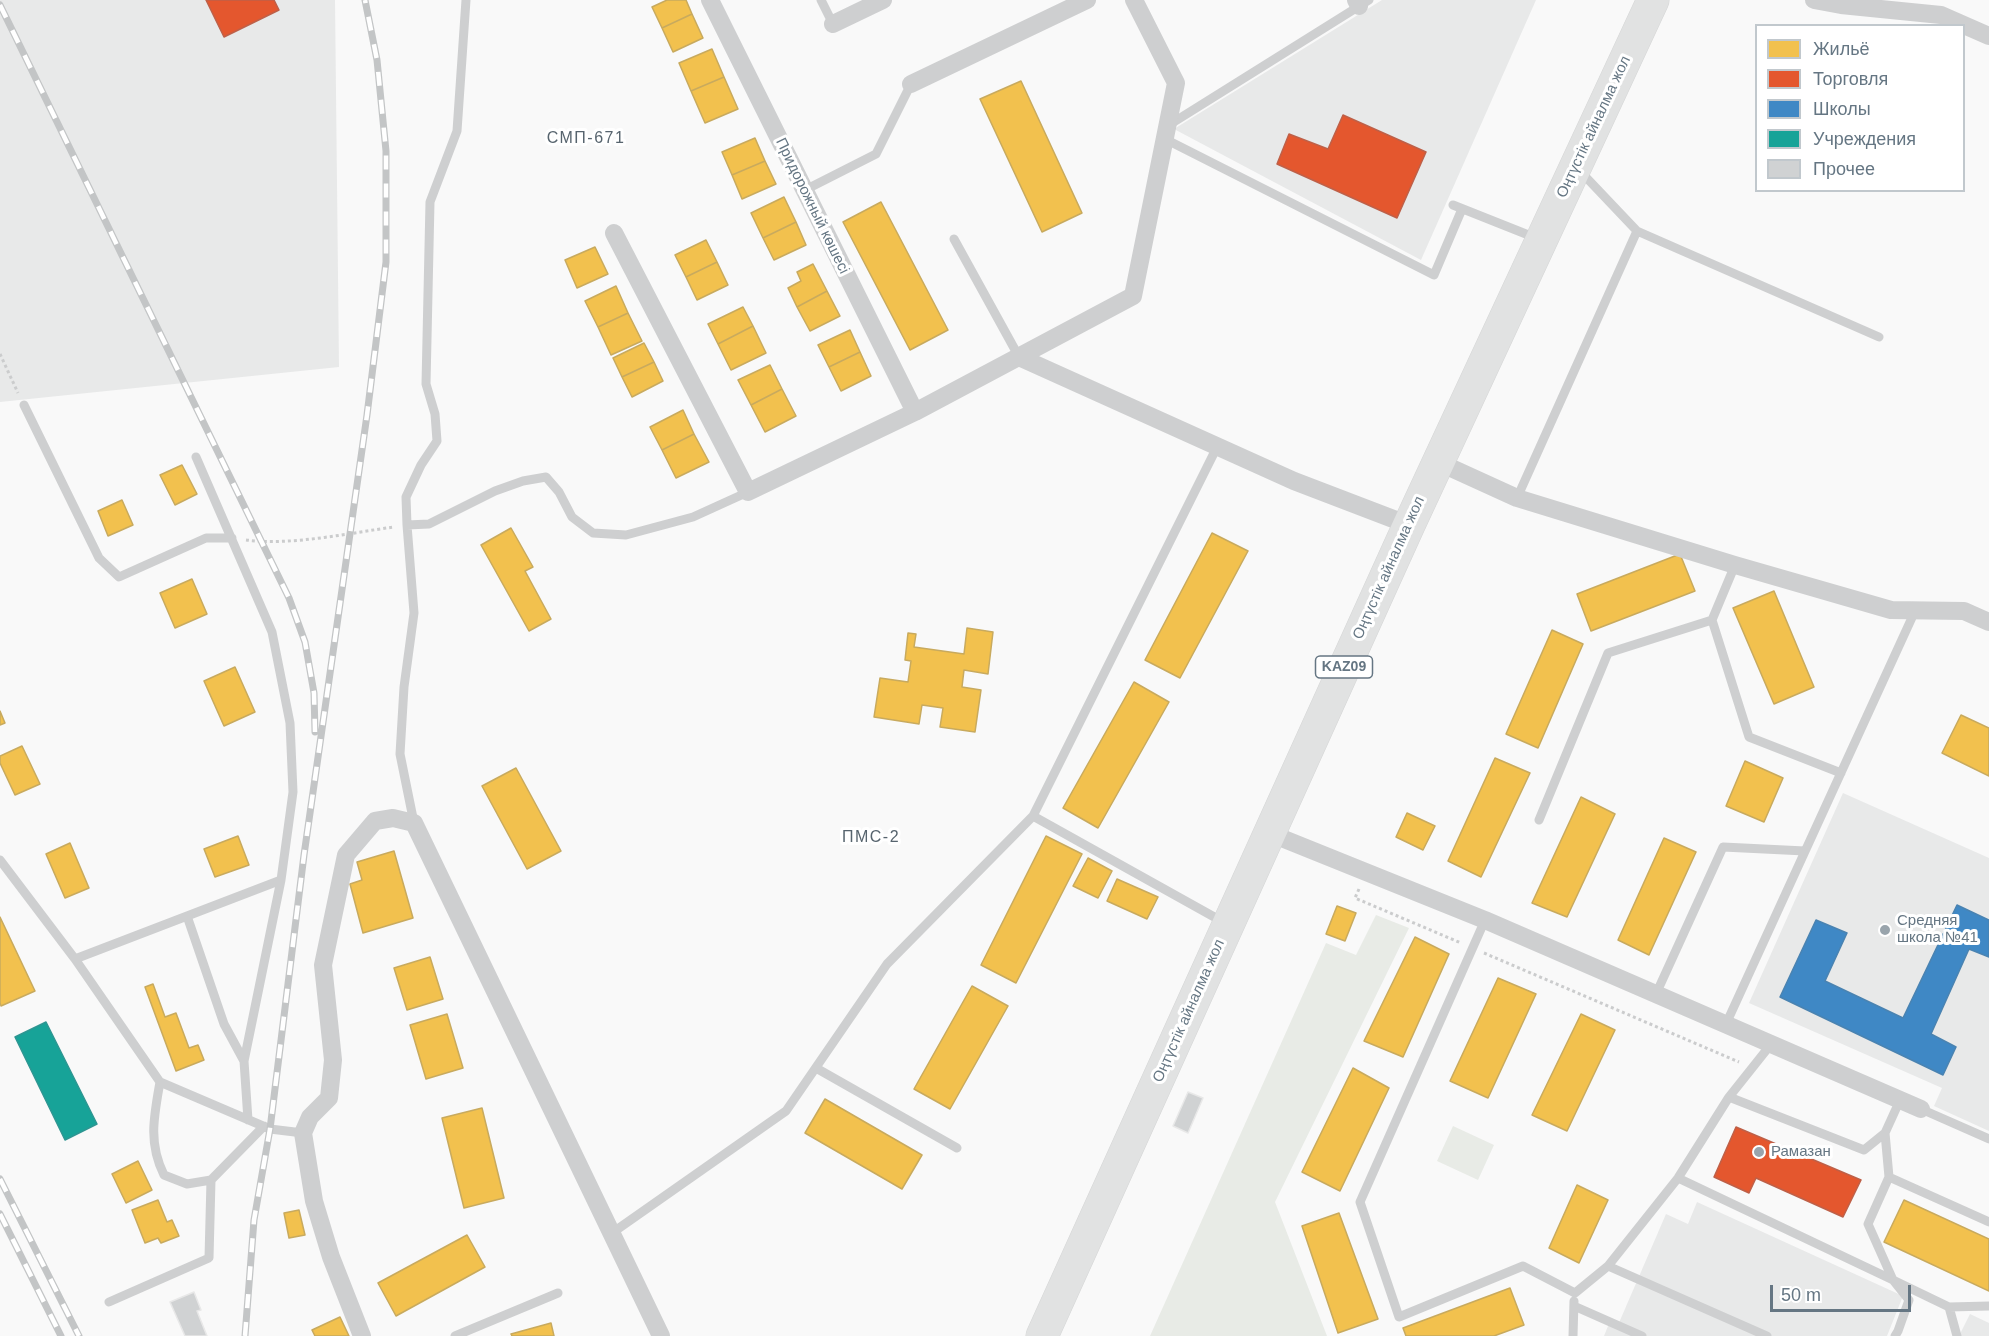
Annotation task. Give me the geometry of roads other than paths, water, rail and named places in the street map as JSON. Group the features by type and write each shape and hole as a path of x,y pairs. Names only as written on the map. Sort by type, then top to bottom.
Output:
{"highway":[{"name":"Оңтүстік айналма жол","path":"1042,1336 1408,525 1653,0"}],"street":[{"name":"Придорожный көшесі","path":"710,0 915,412"},
{"path":"833,24 883,0"},
{"path":"911,84 1087,0"},
{"path":"614,233 748,492 915,412 1133,296 1176,83 1134,0"},
{"path":"1814,0 1840,5 1944,8 1989,36"},
{"path":"1018,357 1294,482 1408,525"},
{"path":"1438,462 1517,498 1735,565 1891,610 1964,610 1989,622"},
{"path":"362,1336 331,1257 318,1213 303,1133 310,1117 329,1098 333,1060 323,965 345,855 375,821 393,818 414,823 661,1336"},
{"path":"1269,833 1485,920 1921,1108"}],"lane":[{"path":"414,823 400,754 404,687 414,613 406,525 406,497 421,465 437,441 435,414 426,384 430,202 457,131 466,0"},
{"path":"820,0 833,24"},
{"path":"1362,2 1166,133 1434,275 1458,207 1541,240"},
{"path":"805,190 876,153 911,84"},
{"path":"1575,167 1636,231 1879,337"},
{"path":"1517,498 1636,231"},
{"path":"954,238 1018,357"},
{"path":"24,405 99,558 119,577 206,538 232,538"},
{"path":"612,1233 786,1111 887,964 1033,816 1217,447"},
{"path":"196,457 272,632 290,723 293,792 281,880 244,1061 248,1119"},
{"path":"406,525 429,524 495,491 523,480 546,477 559,492 572,517 592,533 626,535 638,532 693,517 748,492"},
{"path":"1735,565 1712,620 1749,736 1840,773"},
{"path":"1726,1024 1915,610"},
{"path":"1539,820 1608,653 1712,620"},
{"path":"1033,816 1228,924"},
{"path":"1656,993 1723,847 1805,851"},
{"path":"0,860 75,959 160,1082 264,1126 303,1133"},
{"path":"75,959 281,880"},
{"path":"187,916 224,1024 244,1061"},
{"path":"1485,920 1360,1202 1399,1317 1523,1266 1575,1293"},
{"path":"1573,1336 1575,1293 1608,1266 1678,1178 1729,1097 1772,1043"},
{"path":"816,1068 957,1148"},
{"path":"160,1082 152,1122 157,1161 164,1175 187,1184 211,1180 264,1126"},
{"path":"1729,1097 1864,1150 1885,1133 1900,1100"},
{"path":"1921,1108 1989,1139"},
{"path":"1885,1133 1889,1177 1868,1224 1893,1280 1909,1300 1894,1336"},
{"path":"1889,1177 1989,1222"},
{"path":"1678,1178 1949,1307 1989,1306"},
{"path":"109,1302 209,1258 211,1180"},
{"path":"1608,1266 1767,1336"},
{"path":"455,1336 558,1293"},
{"path":"1574,1306 1642,1336"},
{"path":"1949,1307 1957,1336"}],"railway":[{"path":"245,1336 254,1220 270,1129 304,855 367,415 386,262 386,151 377,60 365,0"},
{"path":"0,5 289,598 305,642 314,693 315,732"},
{"path":"0,1179 79,1336"},
{"path":"0,1214 61,1336"}],"place":[{"name":"Средняя школа №41","path":"1885,930"},
{"name":"Рамазан","path":"1759,1152"}],"district":[{"name":"СМП-671","path":"586,139"},
{"name":"ПМС-2","path":"871,838"}]}
